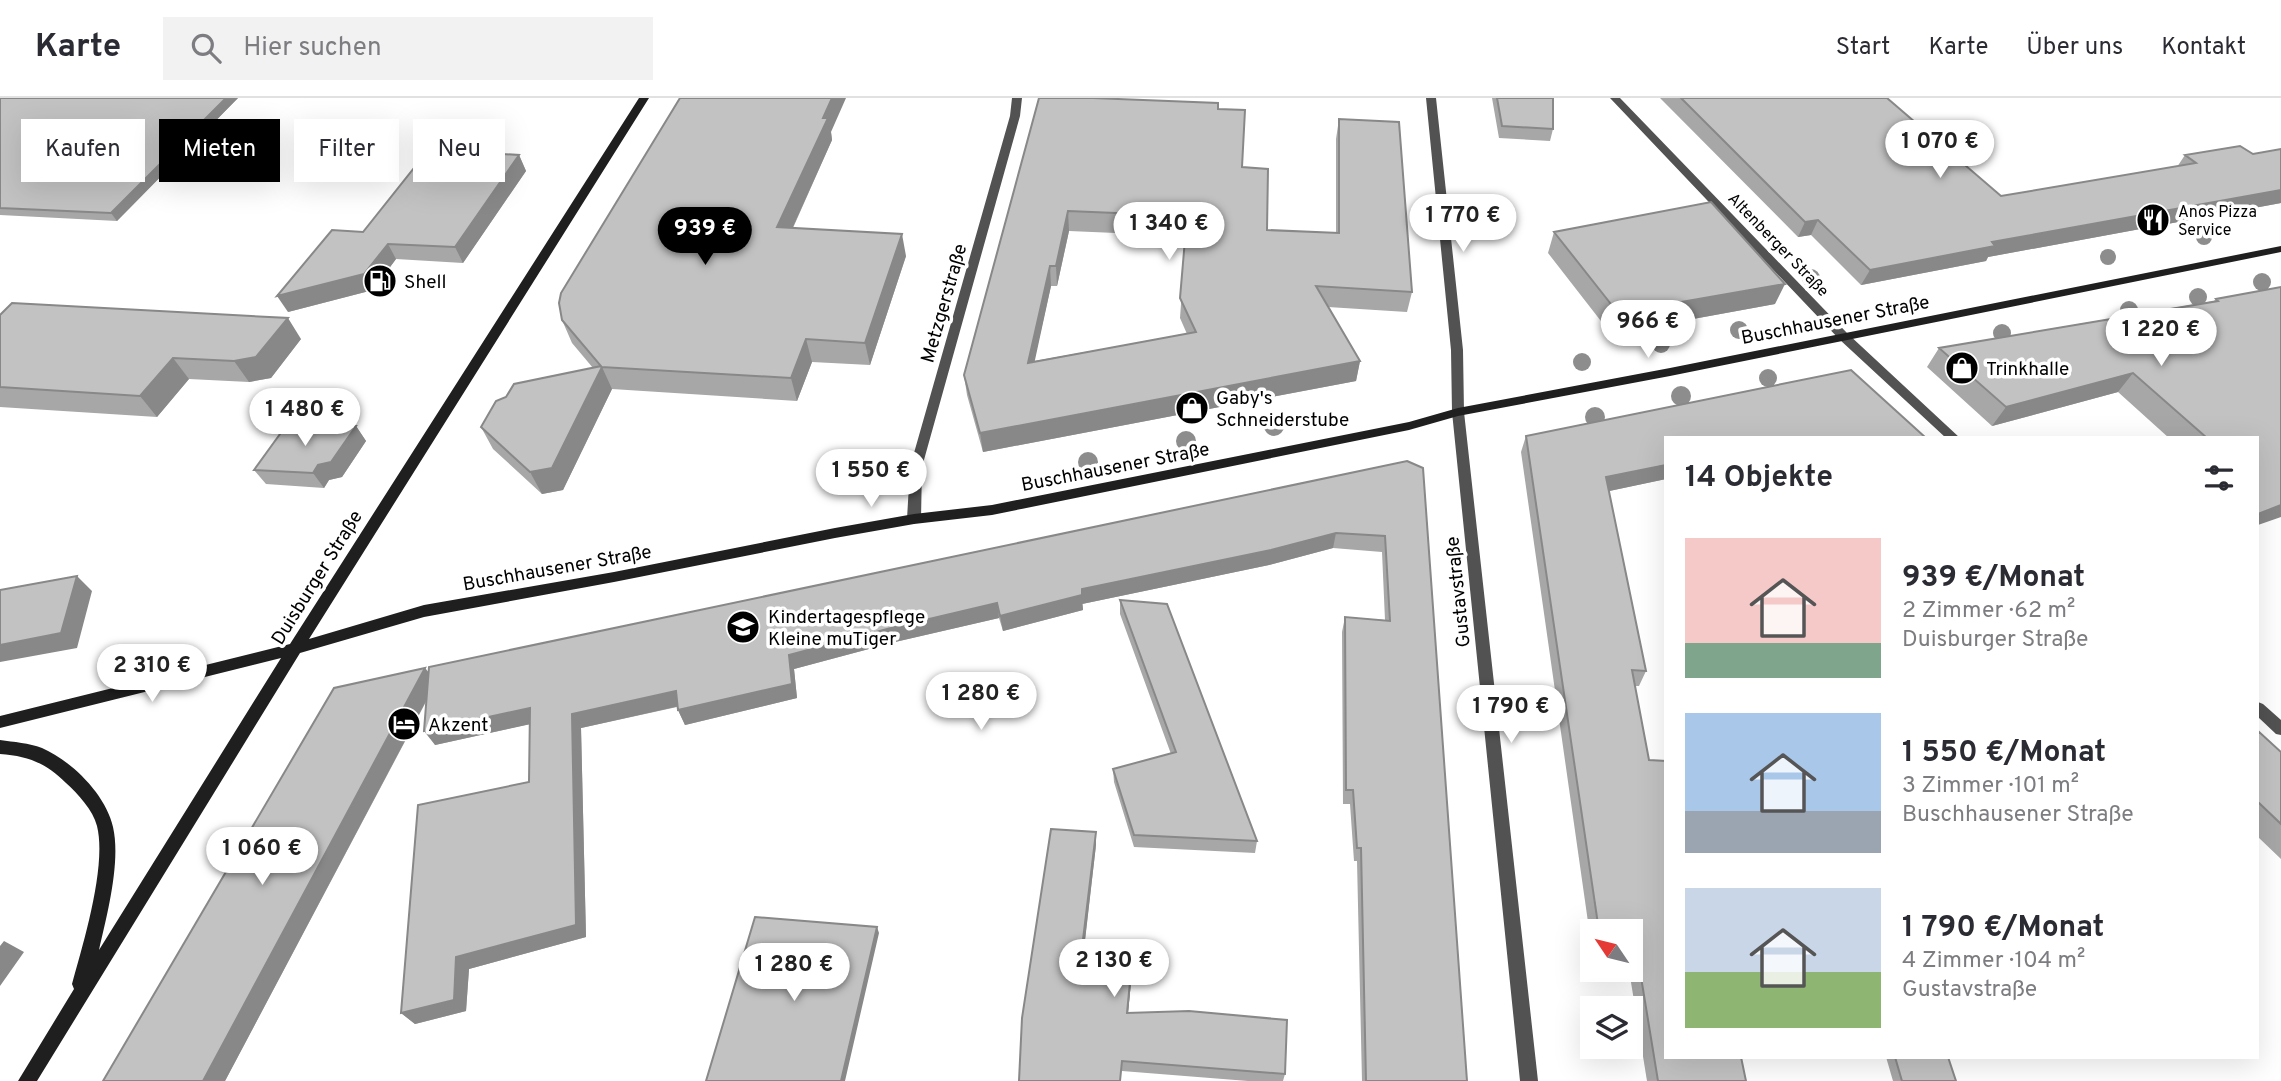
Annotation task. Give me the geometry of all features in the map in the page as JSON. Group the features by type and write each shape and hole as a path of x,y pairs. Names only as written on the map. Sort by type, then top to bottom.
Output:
{"main road":[{"name":"Duisburger Straße","path":"27,1081 295,649 644,98"},
{"name":"Buschhausener Straße","path":"0,722 295,649 424,611 914,519 1006,508 1409,426 1458,412 2281,249"},
{"path":"0,747 25,749 40,754 53,763 80,785 105,826 102,889 88,960 76,1003"}],"street":[{"name":"Metzgerstraße","path":"914,519 916,467 1016,116 1017,98"},
{"name":"Gustavstraße","path":"1431,98 1457,350 1458,412 1530,1081"},
{"name":"Altenberger Straße","path":"1615,98 1843,336 1952,436"},
{"path":"2259,709 2281,729"}],"building":[{"path":"0,98 226,98 205,119 159,119 159,165 145,179 145,119 21,119 21,182 142,182 111,213 0,208"},
{"path":"680,98 832,98 823,118 828,118 777,227 902,234 865,343 806,339 791,378 602,367 552,468 530,472 481,427 496,401 506,397 514,384 601,366 562,320 559,303 561,293"},
{"path":"1039,98 1218,103 1218,109 1245,110 1242,167 1268,169 1267,230 1339,233 1339,119 1399,122 1412,292 1316,286 1360,361 980,433 964,375","holes":["1068,211 1187,216 1180,298 1196,332 1028,363 1050,266 1056,266"]},
{"path":"1497,98 1553,98 1553,129 1502,126"},
{"path":"1681,98 1887,98 2001,196 2196,163 2185,155 2240,146 2253,154 2281,149 2281,190 1992,242 1995,246 1870,270 1818,220 1805,222"},
{"path":"505,154 519,155 505,175"},
{"path":"413,169 413,182 500,182 455,247 388,244 364,274 277,296 332,230 363,232"},
{"path":"1711,202 1785,284 1618,313 1554,232"},
{"path":"2281,287 2281,505 2259,514 2259,436 2205,436 2133,373 2006,407 1939,348 2218,301 2216,299"},
{"path":"12,303 288,318 256,357 234,361 173,358 140,396 0,387 0,315"},
{"path":"1851,370 1924,436 1664,436 1664,465 1606,477 1646,671 1632,670 1649,760 1664,761 1664,1059 1741,1059 1746,1081 1658,1081 1642,982 1643,919 1597,919 1526,436"},
{"path":"288,423 356,426 331,462 318,465 313,473 254,470"},
{"path":"1407,461 1423,468 1467,1081 1366,1081 1361,848 1357,848 1353,790 1346,790 1345,617 1390,621 1385,536 1336,533 1271,550 1082,589 1082,595 1000,616 997,603 891,628 789,655 792,684 678,710 676,691 572,714 576,925 456,957 454,1000 401,1013 418,805 529,782 530,708 424,731 429,667"},
{"path":"77,576 61,633 0,645 0,590"},
{"path":"1120,600 1167,604 1257,841 1134,835 1113,769 1176,752"},
{"path":"425,668 203,1081 103,1081 334,688"},
{"path":"2259,732 2281,752 2281,824 2259,803"},
{"path":"1051,829 1096,832 1081,956 1132,961 1127,1013 1189,1011 1287,1020 1285,1074 1122,1061 1120,1081 1019,1081 1022,1018"},
{"path":"755,917 877,927 841,1081 706,1081"},
{"path":"1896,1059 1949,1059 1956,1081 1902,1081"}],"place":[{"name":"Anos Pizza Service","path":"2153,220"},
{"name":"Shell","path":"380,281"},
{"name":"Trinkhalle","path":"1962,368"},
{"name":"Gaby's Schneiderstube","path":"1192,408"},
{"name":"Kindertagespflege Kleine muTiger","path":"743,627"},
{"name":"Akzent","path":"404,724"}]}
